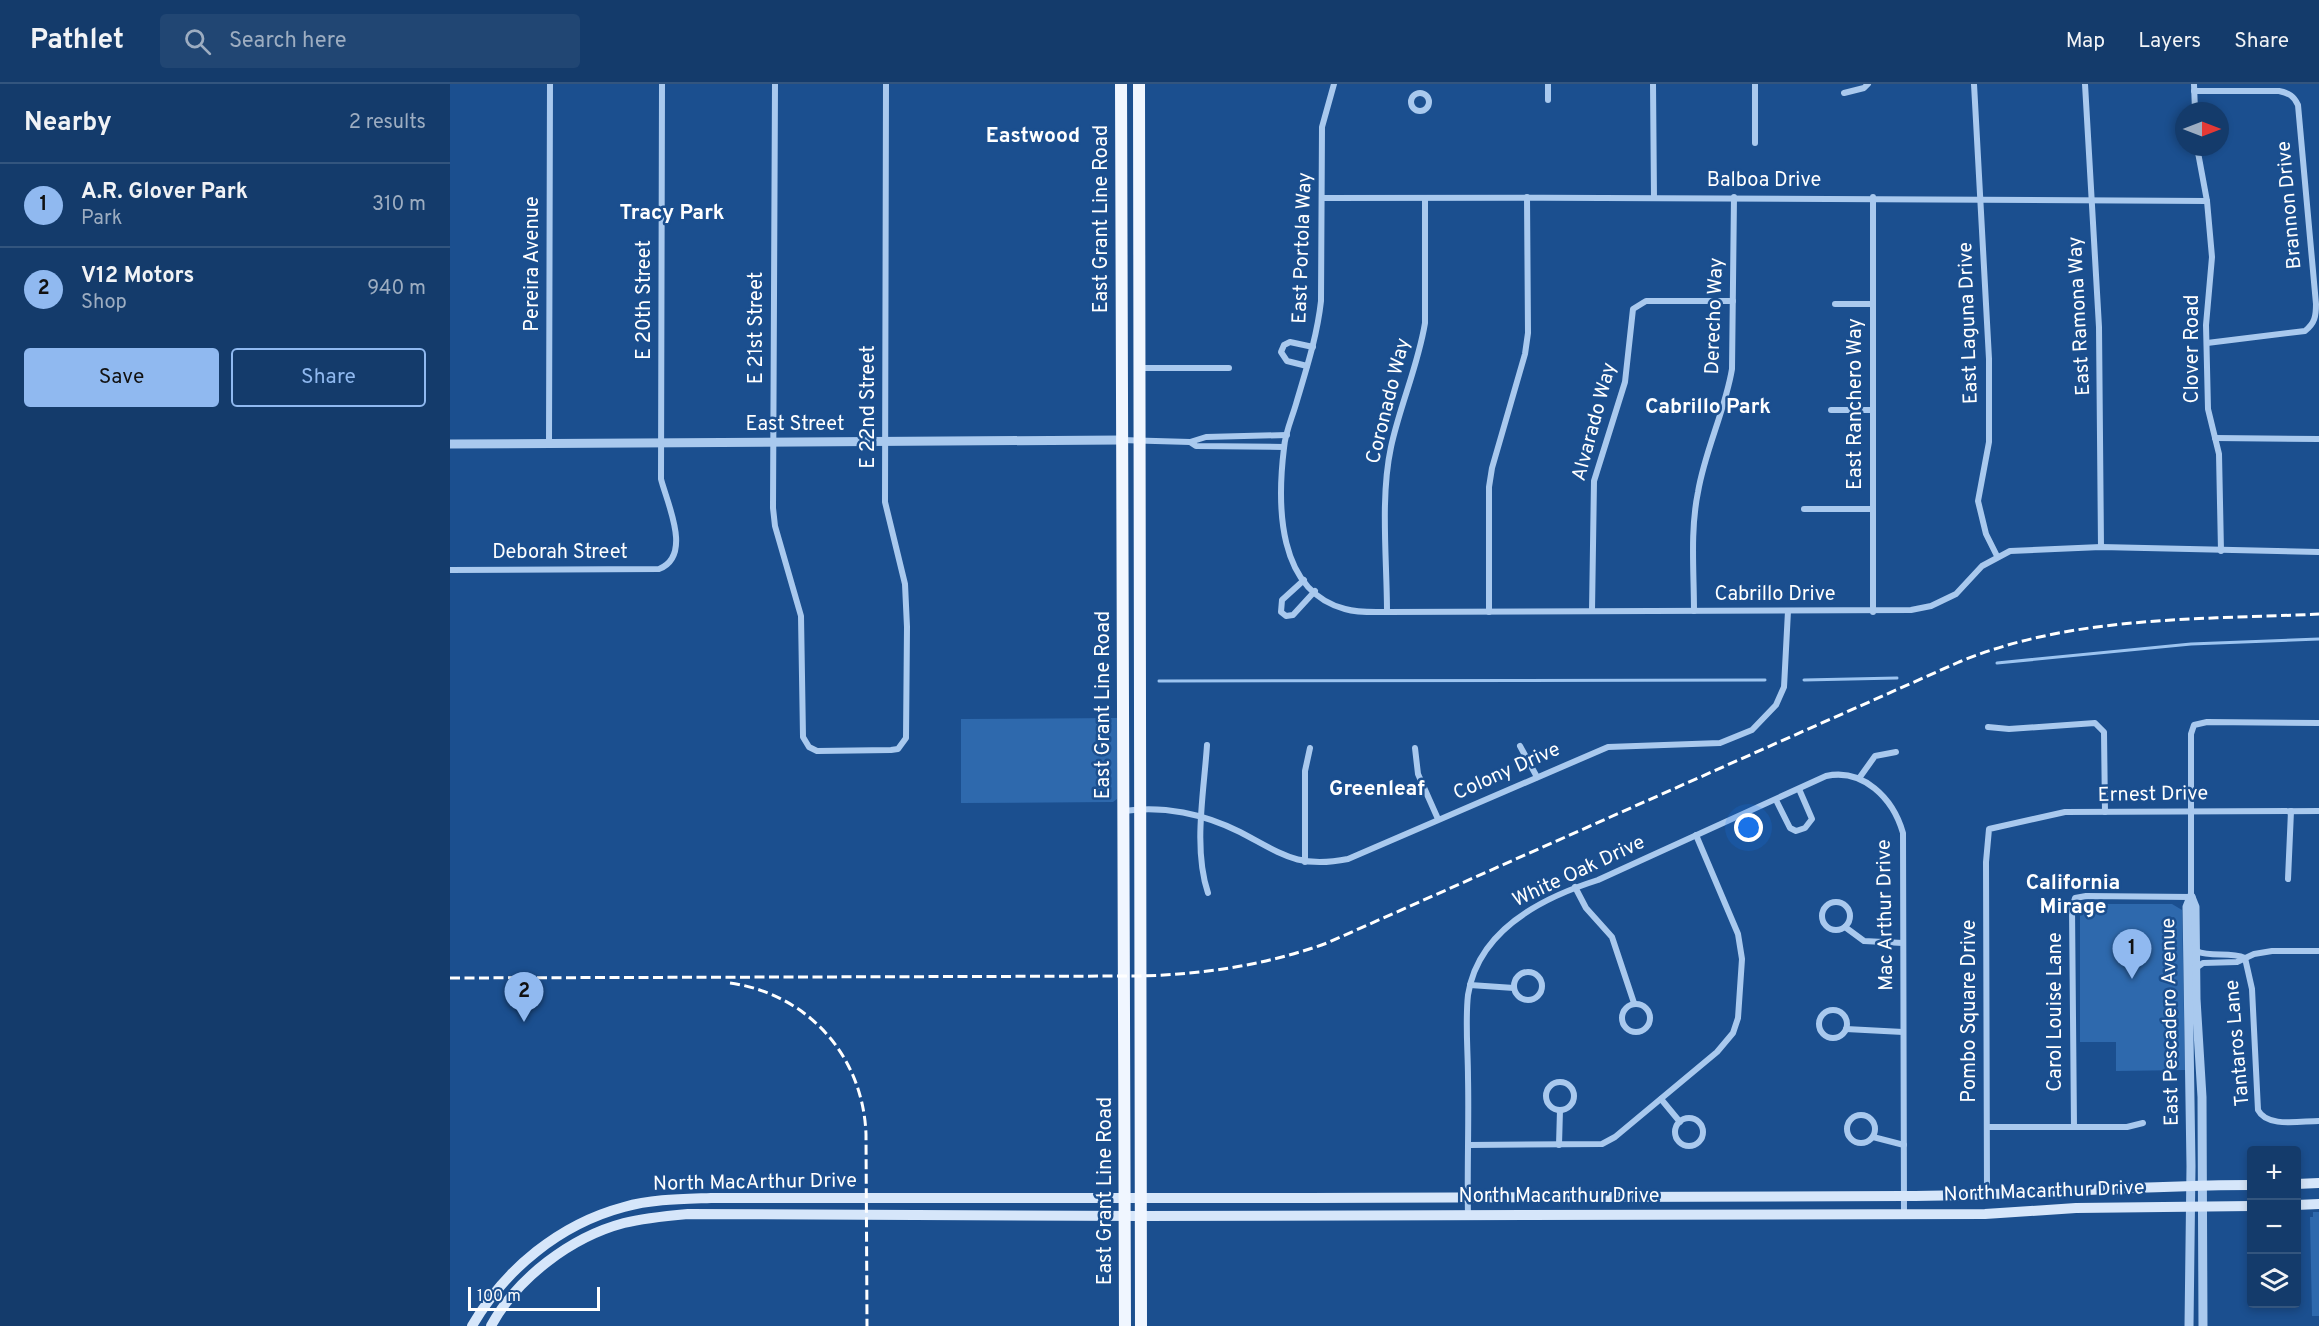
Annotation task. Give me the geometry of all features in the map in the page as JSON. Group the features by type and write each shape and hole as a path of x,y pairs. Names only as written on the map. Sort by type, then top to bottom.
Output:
{"main road":[{"name":"East Grant Line Road","path":"1121,84 1125,1326"},
{"name":"East Grant Line Road","path":"1139,84 1141,1326"},
{"path":"2301,1184 2319,1183"},
{"name":"North Macarthur Drive","path":"941,1199 1904,1196 2247,1185"},
{"name":"North MacArthur Drive","path":"472,1326 505,1280 529,1257 578,1224 626,1206 662,1200 711,1198 941,1199"},
{"path":"2301,1205 2319,1204"},
{"name":"North Macarthur Drive","path":"866,1215 1985,1214 2076,1208 2247,1206"},
{"name":"North MacArthur Drive","path":"491,1326 510,1299 549,1262 594,1234 623,1223 688,1214 866,1215"}],"street":[{"name":"Pereira Avenue","path":"549,444 550,84"},
{"name":"E 20th Street","path":"662,84 661,478 675,528 675,554 669,564"},
{"name":"E 21st Street","path":"775,84 773,443 776,526 801,616 803,737 809,747"},
{"name":"E 22nd Street","path":"809,747 817,751 891,750 903,744 906,728 907,627 904,584 885,502 886,84"},
{"name":"East Portola Way","path":"1304,580 1286,548 1283,526 1284,447 1313,347 1321,301 1322,126 1334,84"},
{"path":"1423,92 1426,84"},
{"path":"1548,84 1548,100"},
{"path":"1653,84 1654,197"},
{"path":"1755,84 1755,143"},
{"path":"1844,93 1864,88 1868,84"},
{"name":"East Laguna Drive","path":"1974,84 1979,201 1987,300 1989,442 1978,501 1986,534 1997,556"},
{"name":"East Ramona Way","path":"2085,84 2099,327 2101,548"},
{"name":"Brannon Drive","path":"2194,88 2279,90 2288,92 2295,98 2299,113 2315,294 2316,316 2312,326 2305,331 2206,343"},
{"name":"Clover Road","path":"2199,156 2207,201 2212,257 2206,343 2208,409 2215,438 2222,493 2221,552"},
{"path":"1489,612 1489,487 1492,468 1525,354 1528,333 1527,197"},
{"name":"Derecho Way","path":"1694,611 1694,516 1698,490 1729,392 1732,369 1734,197"},
{"name":"Balboa Drive","path":"1322,198 1873,197 1979,201 2207,201"},
{"name":"East Ranchero Way","path":"1873,197 1871,304 1873,612"},
{"name":"Coronado Way","path":"1387,612 1387,473 1391,446 1422,344 1425,323 1425,198"},
{"name":"Alvarado Way","path":"1592,611 1594,481 1625,382 1633,309 1646,301 1733,301"},
{"path":"1835,304 1871,304"},
{"path":"1307,366 1287,361 1281,352 1284,345 1290,342 1313,347"},
{"path":"1141,368 1229,368"},
{"path":"1831,410 1872,410"},
{"path":"1190,442 1206,437 1287,435"},
{"path":"2215,438 2319,439"},
{"name":"East Street","path":"450,444 1121,440 1190,442"},
{"path":"1190,442 1196,446 1284,447"},
{"path":"1804,509 1873,509"},
{"name":"Cabrillo Drive","path":"1304,580 1330,603 1345,609 1387,612 1873,612 1911,610 1947,600 1956,594 1982,566 2010,550 2101,548 2319,552"},
{"name":"Deborah Street","path":"450,570 659,569 669,564"},
{"path":"1304,580 1282,600 1279,605 1281,612 1286,616 1293,615 1314,591"},
{"name":"Colony Drive","path":"1124,811 1141,808 1179,811 1239,832 1281,856 1305,862 1332,863 1348,859 1608,747 1720,743 1735,739 1752,730 1776,705 1784,687 1788,611"},
{"path":"2191,897 2193,811 2191,734 2194,725 2207,722 2319,723"},
{"path":"1988,727 2009,729 2095,723 2104,732 2105,812"},
{"path":"1207,745 1202,818 1202,875 1208,893"},
{"path":"1520,746 1537,777"},
{"path":"1305,862 1305,771 1310,748"},
{"path":"1414,748 1418,774 1438,819"},
{"path":"1860,777 1875,756 1896,752"},
{"name":"White Oak Drive","path":"1468,1215 1468,998 1470,985 1480,960 1493,940 1510,923 1528,910 1575,887 1598,880 1826,776 1841,773 1860,777"},
{"name":"Mac Arthur Drive","path":"1860,777 1889,803 1898,816 1903,833 1904,1214"},
{"path":"1776,800 1790,828 1796,831 1805,828 1812,819 1811,812 1799,789"},
{"path":"2288,879 2291,811"},
{"name":"Ernest Drive","path":"1989,829 2065,812 2319,811"},
{"name":"Pombo Square Drive","path":"1987,1194 1986,844 1989,829"},
{"path":"1469,1145 1602,1144 1615,1137 1724,1045 1732,1033 1741,1003 1742,959 1738,934 1696,835"},
{"path":"1575,887 1586,908 1612,937 1634,1003 1647,1009 1650,1016 1649,1024 1640,1031 1632,1031 1625,1027 1622,1019 1624,1011 1634,1003"},
{"name":"Carol Louise Lane","path":"2074,1126 2072,908 2075,898 2085,896 2191,897"},
{"name":"East Pescadero Avenue","path":"2191,897 2195,907 2203,1186 2203,1326"},
{"name":"East Pescadero Avenue","path":"2189,1326 2187,907 2191,897"},
{"path":"1837,902 1845,905 1850,912 1850,920 1845,927 1835,930 1827,927 1822,920 1822,912 1827,905 1837,902"},
{"path":"1845,927 1864,942 1903,943"},
{"path":"2196,951 2203,954 2236,954 2245,958"},
{"path":"2196,968 2204,963 2237,962 2272,951 2319,951"},
{"name":"Tantaros Lane","path":"2245,958 2252,989 2255,1098 2262,1118 2270,1121 2319,1121"},
{"path":"1523,973 1532,973 1539,977 1542,984 1539,994 1533,999 1524,1000 1517,996 1514,988 1517,977 1523,973"},
{"path":"1470,985 1514,988"},
{"path":"1832,1010 1839,1011 1845,1017 1846,1029 1834,1038 1826,1036 1820,1030 1820,1019 1824,1013 1832,1010"},
{"path":"1846,1029 1903,1032"},
{"path":"1560,1082 1570,1086 1574,1093 1573,1101 1568,1108 1560,1110 1549,1105 1546,1098 1552,1084 1560,1082"},
{"path":"1661,1099 1680,1122"},
{"path":"1559,1144 1560,1110"},
{"path":"1873,1137 1875,1129 1873,1122 1867,1116 1859,1115 1850,1121 1847,1129 1849,1136 1856,1142 1864,1143 1873,1137 1904,1145"},
{"path":"1692,1119 1699,1122 1703,1129 1703,1137 1698,1143 1688,1146 1680,1143 1676,1137 1676,1128 1680,1122 1692,1119"},
{"path":"1987,1127 2127,1127 2143,1123"}],"shaded area":[{"path":"1117,718 1117,799 1113,802 961,803 961,719"},
{"path":"2092,904 2172,904 2182,910 2185,1070 2116,1071 2116,1042 2080,1042 2080,916 2083,908"},
{"path":"2313,1212 2319,1212 2319,1316 2312,1316 2310,1217 2313,1217"}],"waterway":[{"path":"1997,663 2191,644 2319,639"},
{"path":"1804,680 1897,678"},
{"path":"1159,681 1765,680"}],"railway":[{"path":"450,978 1141,976 1189,973 1258,963 1327,943 1959,662 2002,647 2046,636 2136,623 2319,614"},
{"path":"730,983 758,989 784,1000 807,1015 826,1033 842,1055 854,1079 862,1106 866,1134 867,1326"}],"place":[{"name":"A.R. Glover Park","path":"2132,979"},
{"name":"V12 Motors","path":"524,1022"}],"district":[{"name":"Eastwood","path":"1033,136"},
{"name":"Tracy Park","path":"672,213"},
{"name":"Cabrillo Park","path":"1708,407"},
{"name":"Greenleaf","path":"1377,789"},
{"name":"California Mirage","path":"2073,895"}]}
